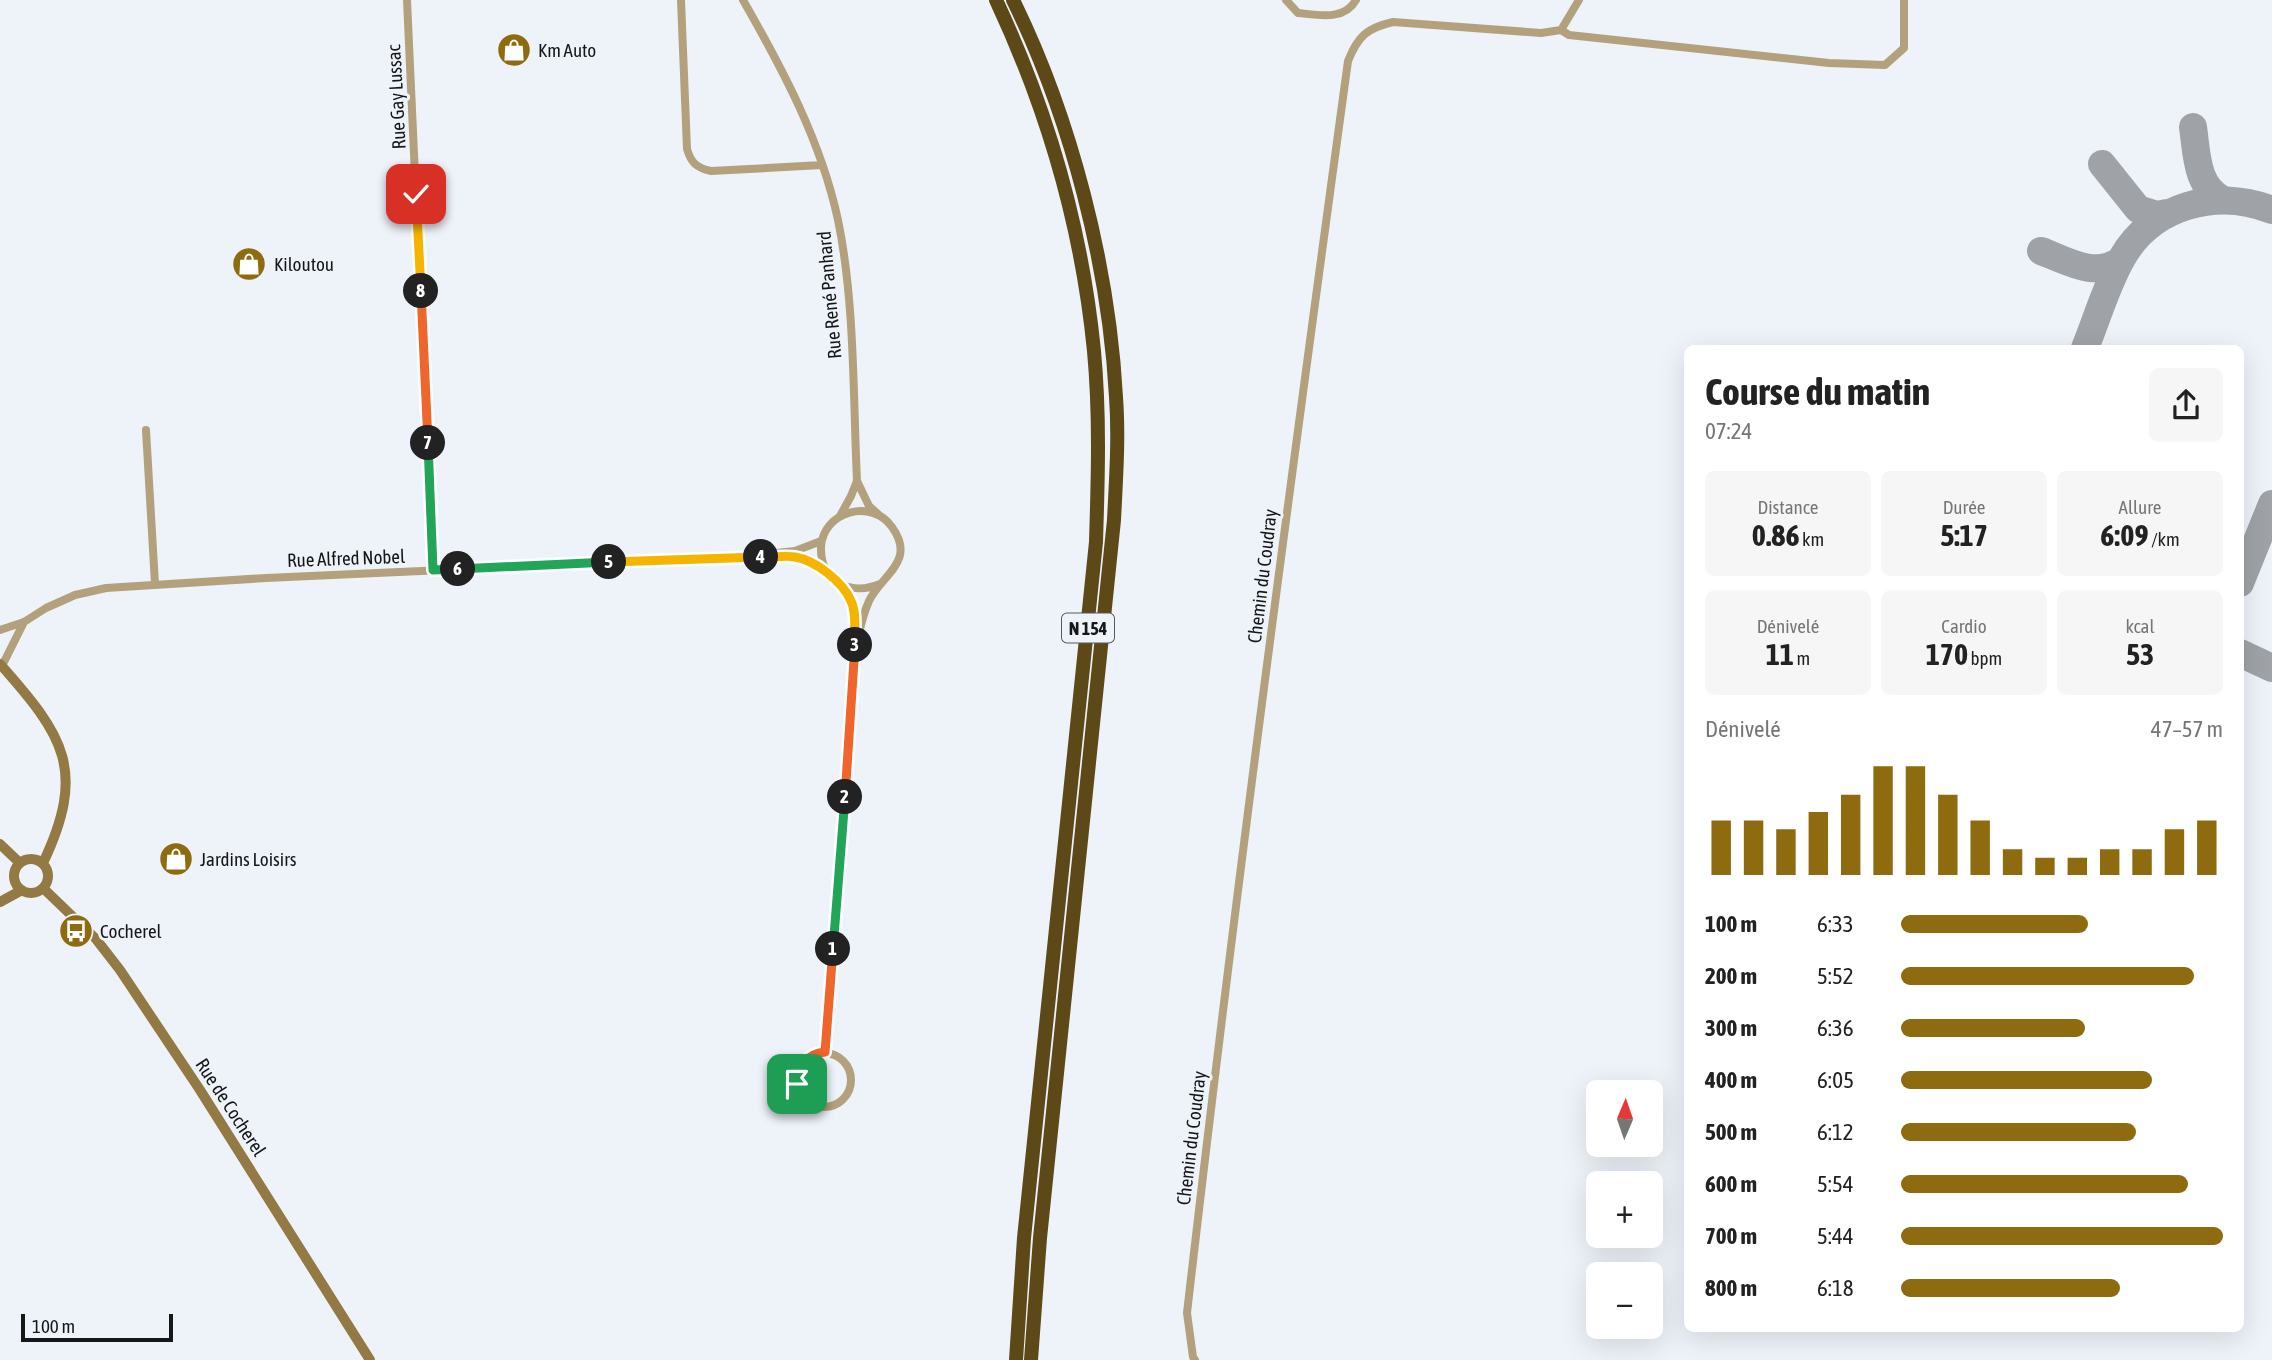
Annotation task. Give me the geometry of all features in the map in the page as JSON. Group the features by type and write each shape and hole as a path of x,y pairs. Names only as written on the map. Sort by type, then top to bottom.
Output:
{"highway":[{"name":"N 154","path":"996,0 1027,72 1045,123 1074,229 1094,352 1099,463 1096,542 1024,1238 1016,1360"},
{"name":"N 154","path":"1013,0 1045,73 1076,167 1104,290 1116,397 1117,459 1114,520 1034,1300 1031,1360"},
{"path":"1034,1300 1037,1360"},
{"path":"1009,1360 1016,1341"}],"street":[{"name":"Rue Gay Lussac","path":"407,0 433,570"},
{"path":"681,0 687,149 690,160 699,168 711,171 822,165"},
{"name":"Rue René Panhard","path":"743,0 808,123 837,218 848,290 857,481 869,506 879,515"},
{"path":"1286,0 1298,13 1337,15 1351,8 1356,0"},
{"path":"1561,30 1579,0"},
{"name":"Chemin du Coudray","path":"1195,1360 1192,1357 1187,1313 1220,1025 1348,61 1355,44 1372,27 1393,22 1541,33 1561,30 1569,35 1829,64 1885,65 1904,48 1904,0"},
{"path":"146,429 155,584"},
{"name":"Rue René Panhard","path":"839,516 857,481"},
{"path":"825,1052 855,652 851,600 833,578 821,555 821,541 829,525 839,516 861,510 879,515 890,524 897,534 900,547 894,571 880,584 867,606 855,652"},
{"name":"Rue Alfred Nobel","path":"0,631 24,622 75,595 106,588 749,556 795,551 821,541"},
{"name":"Rue Alfred Nobel","path":"749,556 791,556 804,559 833,578"},
{"path":"833,578 855,589 869,589 880,584"},
{"path":"24,622 1,665 34,703 54,734 62,753 65,772 66,798 59,825 43,863"},
{"path":"0,844 20,863"},
{"path":"34,859 43,863 48,878 43,888 30,893 22,890 14,877 20,863 34,859"},
{"name":"Rue de Cocherel","path":"43,888 96,939 120,970 207,1101 370,1360"},
{"path":"0,902 22,890"},
{"path":"825,1052 834,1054 847,1065 852,1082 845,1098 830,1106 821,1107 805,1099 800,1092 797,1076 799,1068 810,1056 825,1052"}],"taxiway":[{"path":"2193,127 2199,169 2207,187 2223,200"},
{"path":"2102,164 2138,209 2157,215 2167,213"},
{"path":"2086,345 2116,269 2135,240 2150,225 2188,206 2208,202 2230,201 2272,210"},
{"path":"2041,251 2091,268 2101,268 2121,260"},
{"path":"2244,573 2272,504"},
{"path":"2244,655 2272,668"}],"place":[{"name":"Km Auto","path":"514,50"},
{"name":"Kiloutou","path":"249,264"},
{"name":"Jardins Loisirs","path":"176,859"},
{"name":"Cocherel","path":"76,931"}],"route":[{"path":"416,194 433,570 791,556 804,559 830,575 851,600 855,652 825,1052 810,1056 804,1062 799,1068 797,1084"}]}
